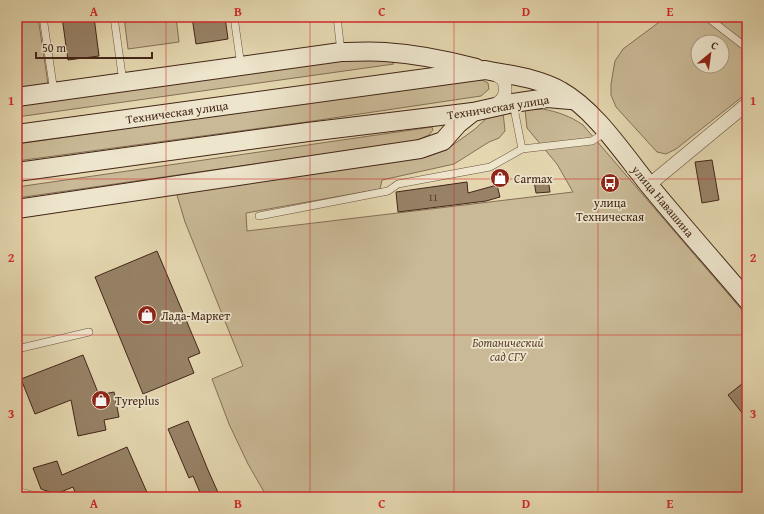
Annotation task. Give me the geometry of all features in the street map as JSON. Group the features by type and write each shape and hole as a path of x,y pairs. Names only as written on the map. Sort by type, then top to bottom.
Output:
{"main road":[{"path":"17,97 341,52 383,52 403,54 449,61 488,71"},
{"name":"Техническая улица","path":"17,134 488,71 543,83 560,90 579,102"},
{"name":"Техническая улица","path":"17,172 482,110 513,103 547,98 579,102"},
{"name":"улица Навашина","path":"579,102 588,110 649,185 747,300"},
{"path":"17,209 420,149 443,141 458,124 482,110"}],"street":[{"path":"482,110 501,101 506,91 504,80 488,71"},
{"path":"649,185 747,104"}],"lane":[{"path":"43,17 54,92"},
{"path":"114,17 123,83"},
{"path":"234,17 241,66"},
{"path":"337,17 341,52"},
{"path":"707,17 747,48"},
{"path":"513,103 522,149"},
{"path":"259,216 388,192 398,184 490,167 522,149 592,141 606,132"},
{"path":"17,349 89,332"},
{"path":"17,491 39,497"}],"green space":[{"path":"17,17 38,17 48,84 17,90"},
{"path":"124,17 176,17 179,42 128,49"},
{"path":"666,17 747,17 747,93 676,149 666,154 657,152 616,107 611,95 611,84 615,61 623,49"},
{"path":"341,58 389,59 394,64 17,117 17,103"},
{"path":"468,80 482,80 488,83 489,89 481,96 306,122 17,161 17,144"},
{"name":"Ботанический сад СГУ","path":"543,109 564,115 583,125 747,316 747,497 267,497 248,464 229,424 212,379 243,366 185,222 176,192 426,157 446,150 475,129 489,116 503,112 505,131 499,138 489,142 454,164 382,180 380,189 246,213 247,231 573,192 557,164 527,128 525,110"},
{"path":"432,127 433,130 429,135 415,141 17,198 17,187"}],"building":[{"path":"62,17 94,17 99,56 68,60"},
{"path":"192,17 225,17 228,39 196,44"},
{"path":"712,160 719,200 702,203 695,162"},
{"path":"548,179 550,192 536,193 534,181"},
{"path":"467,182 468,193 497,185 500,197 486,201 398,212 396,192"},
{"name":"Лада-Маркет","path":"157,251 200,353 188,358 194,373 143,394 95,277"},
{"path":"83,355 99,395 114,392 119,417 104,420 106,430 78,436 71,400 35,414 21,379"},
{"path":"747,380 747,419 728,395"},
{"path":"188,421 220,497 202,497 193,476 189,478 168,429"},
{"path":"127,447 149,497 77,497 73,487 56,494 41,489 33,468 57,461 62,475"}],"place":[{"name":"Carmax","path":"500,178"},
{"name":"улица Техническая","path":"610,183"},
{"name":"Лада-Маркет","path":"147,315"},
{"name":"Tyreplus","path":"101,400"}]}
